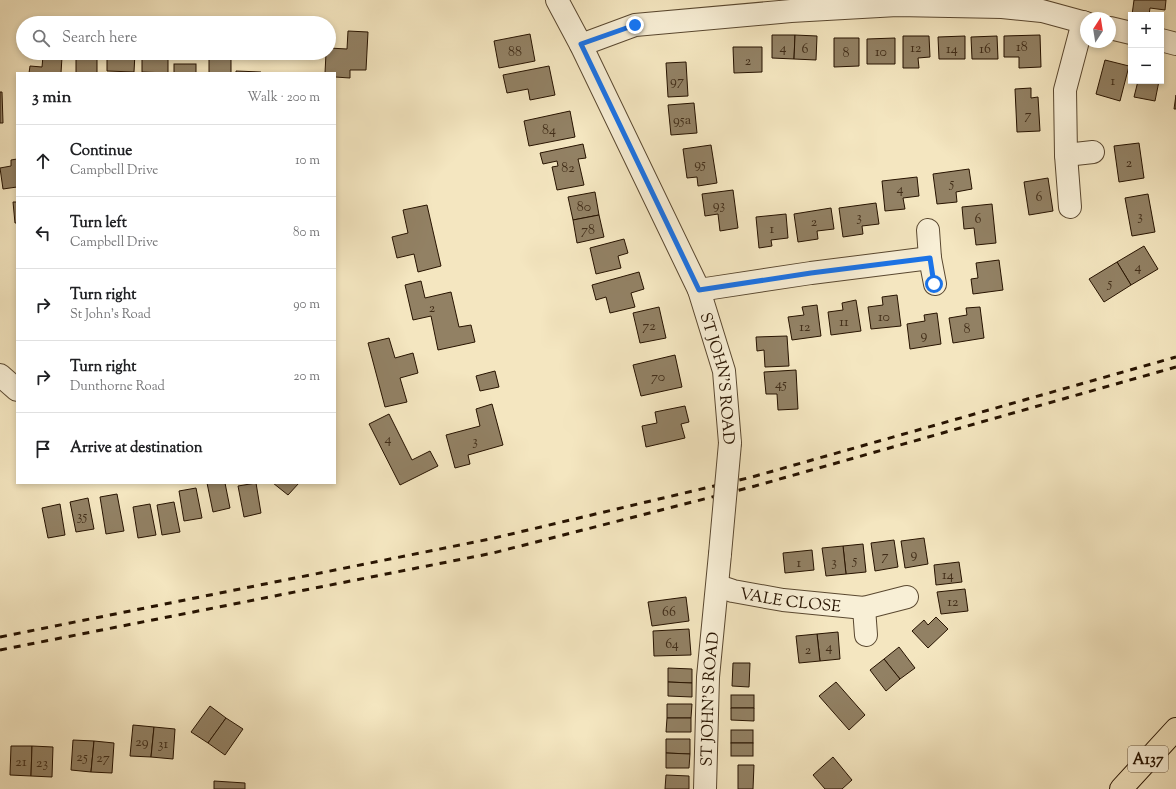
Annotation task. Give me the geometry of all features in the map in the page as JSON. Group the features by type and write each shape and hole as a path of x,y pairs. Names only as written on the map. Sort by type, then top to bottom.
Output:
{"main road":[{"name":"A137","path":"1121,789 1176,729"}],"street":[{"name":"ST JOHN'S ROAD","path":"557,0 581,44 699,290 724,372 730,443 718,586 708,677 705,789"},
{"path":"581,44 635,25 791,11 897,5 1002,7 1042,11 1080,21"},
{"path":"1116,29 1128,32"},
{"path":"1070,207 1066,155 1065,90 1080,39"},
{"path":"1164,41 1176,44"},
{"path":"1066,155 1093,152"},
{"path":"928,230 934,284"},
{"path":"699,290 811,273 930,258"},
{"path":"0,375 16,389"},
{"name":"VALE CLOSE","path":"718,586 733,591 783,600 864,608 907,597"},
{"name":"VALE CLOSE","path":"864,608 866,635"}],"building":[{"path":"1134,0 1166,0 1165,10 1150,8 1149,12 1132,12"},
{"path":"348,31 368,32 366,70 350,70 350,78 336,77 336,72 325,72 326,60 336,60 336,48 347,49"},
{"path":"530,34 535,61 499,68 494,41"},
{"path":"772,35 795,35 794,59 772,58"},
{"path":"795,35 817,36 816,60 794,59"},
{"path":"1040,35 1041,67 1019,68 1019,57 1004,57 1004,36"},
{"path":"903,36 929,36 930,57 918,58 919,68 903,68"},
{"path":"965,36 965,59 939,59 938,37"},
{"path":"997,36 998,59 972,59 971,37"},
{"path":"834,38 859,38 859,66 834,67"},
{"path":"895,38 895,64 867,64 867,39"},
{"path":"733,47 762,47 762,72 734,73"},
{"path":"43,60 62,60 61,72 29,72 30,66 42,67"},
{"path":"76,60 97,60 97,72 76,72"},
{"path":"107,60 135,60 134,72 107,71"},
{"path":"142,60 168,60 168,72 142,72"},
{"path":"209,60 231,60 231,72 209,72"},
{"path":"1105,60 1128,66 1120,101 1096,94"},
{"path":"686,62 688,96 668,97 666,63"},
{"path":"174,64 196,64 196,72 174,72"},
{"path":"549,66 555,95 530,100 528,89 507,93 503,75"},
{"path":"236,71 261,72 236,72"},
{"path":"1137,84 1158,84 1155,101 1134,97"},
{"path":"1031,88 1031,98 1038,97 1040,131 1017,132 1015,89"},
{"path":"0,92 2,92 3,123 0,123"},
{"path":"1176,95 1176,109 1174,109"},
{"path":"694,103 697,133 671,135 668,105"},
{"path":"570,111 575,137 529,146 524,121"},
{"path":"1139,143 1144,178 1119,182 1114,146"},
{"path":"583,144 586,158 578,159 584,185 557,190 552,167 558,166 557,161 543,164 540,153"},
{"path":"711,145 717,183 698,186 697,177 687,178 683,149"},
{"path":"16,159 16,187 3,189 0,168 11,166 11,160"},
{"path":"969,169 972,189 956,192 957,202 937,204 933,174"},
{"path":"917,177 919,196 903,198 905,209 885,211 882,181"},
{"path":"1048,178 1053,211 1029,215 1024,182"},
{"path":"733,190 738,228 720,231 718,214 705,216 702,194"},
{"path":"595,192 599,215 573,220 568,197"},
{"path":"1148,194 1155,232 1132,236 1125,198"},
{"path":"13,202 16,202 15,223"},
{"path":"876,203 879,224 862,226 863,234 843,237 839,208"},
{"path":"992,204 996,243 976,245 974,228 964,229 962,207"},
{"path":"427,205 441,266 418,272 414,254 397,258 392,237 408,233 403,210"},
{"path":"831,208 834,229 817,231 818,239 798,242 794,214"},
{"path":"786,214 788,238 771,240 772,246 759,248 756,217"},
{"path":"599,215 604,237 577,243 573,220"},
{"path":"624,239 628,253 618,256 621,268 596,274 590,248"},
{"path":"1144,246 1158,269 1131,285 1117,262"},
{"path":"999,260 1003,290 973,294 971,279 978,278 976,263"},
{"path":"1117,262 1131,285 1104,302 1089,279"},
{"path":"639,272 644,289 631,293 635,307 610,313 606,297 596,300 592,285"},
{"path":"421,281 425,298 451,292 459,327 471,325 475,342 438,350 431,316 413,320 405,285"},
{"path":"897,295 901,326 871,329 868,307 883,305 882,297"},
{"path":"856,300 861,331 831,335 828,312 843,310 842,303"},
{"path":"817,305 821,336 792,340 788,317 804,315 802,307"},
{"path":"659,307 666,338 640,343 633,313"},
{"path":"980,307 984,338 953,343 949,318 967,315 966,308"},
{"path":"937,313 941,344 910,349 907,324 925,321 924,315"},
{"path":"787,336 789,366 765,367 764,350 757,351 756,337"},
{"path":"389,338 395,358 413,353 418,373 400,378 407,402 385,407 368,343"},
{"path":"675,355 682,387 641,396 633,365"},
{"path":"796,370 798,409 778,410 777,394 766,394 764,372"},
{"path":"495,371 499,387 480,391 476,376"},
{"path":"492,404 503,445 468,455 470,464 455,468 446,435 480,426 476,409"},
{"path":"685,406 689,422 681,424 685,438 646,447 642,426 657,423 655,412"},
{"path":"389,414 412,460 430,451 438,466 400,485 369,424"},
{"path":"207,484 225,484 230,508 213,512"},
{"path":"256,484 261,513 244,517 238,486"},
{"path":"274,484 298,484 288,495"},
{"path":"196,488 202,518 184,521 179,491"},
{"path":"117,494 124,531 106,534 100,497"},
{"path":"88,498 94,529 76,532 70,502"},
{"path":"174,502 180,532 162,535 157,505"},
{"path":"60,504 65,535 48,538 42,508"},
{"path":"150,504 156,535 138,538 133,507"},
{"path":"924,538 928,564 905,568 901,541"},
{"path":"894,540 898,567 875,571 871,543"},
{"path":"863,544 866,572 846,574 843,546"},
{"path":"843,546 846,574 826,576 822,548"},
{"path":"812,550 814,570 785,573 783,553"},
{"path":"959,562 962,582 936,585 934,565"},
{"path":"965,589 968,611 941,614 937,592"},
{"path":"686,597 689,621 652,626 648,602"},
{"path":"936,617 948,629 928,648 912,631 924,620 928,625"},
{"path":"689,629 691,655 654,656 653,631"},
{"path":"838,632 840,659 820,661 817,634"},
{"path":"817,634 820,661 799,663 796,636"},
{"path":"899,647 915,668 900,679 884,659"},
{"path":"884,659 900,679 886,691 870,670"},
{"path":"733,663 750,663 749,687 732,686"},
{"path":"668,668 692,669 692,683 668,682"},
{"path":"668,682 692,683 692,697 668,696"},
{"path":"836,682 865,715 849,730 819,696"},
{"path":"731,695 754,695 754,708 731,708"},
{"path":"667,704 692,704 691,718 667,718"},
{"path":"210,706 226,718 208,743 191,732"},
{"path":"731,708 754,708 754,721 731,720"},
{"path":"226,718 243,729 225,755 208,743"},
{"path":"667,718 691,718 691,732 666,732"},
{"path":"133,725 154,727 151,757 130,756"},
{"path":"154,727 175,729 173,759 151,757"},
{"path":"731,730 753,730 753,743 731,743"},
{"path":"666,739 690,739 690,754 666,753"},
{"path":"73,740 94,741 91,772 71,770"},
{"path":"94,741 114,743 112,773 91,772"},
{"path":"731,743 753,743 753,756 731,756"},
{"path":"11,746 32,746 31,776 10,775"},
{"path":"32,746 53,747 52,777 31,776"},
{"path":"666,753 690,754 689,768 666,768"},
{"path":"833,757 852,780 842,789 825,789 813,775"},
{"path":"738,765 754,765 753,789 738,789"},
{"path":"666,775 689,776 689,789 665,789"},
{"path":"214,781 245,783 245,789 214,789"}],"railway":[{"path":"0,637 490,539 752,477 1176,357"},
{"path":"0,650 493,553 755,486 1176,367"}],"route":[{"path":"635,25 581,44 699,290 811,273 930,258 934,284"}]}
